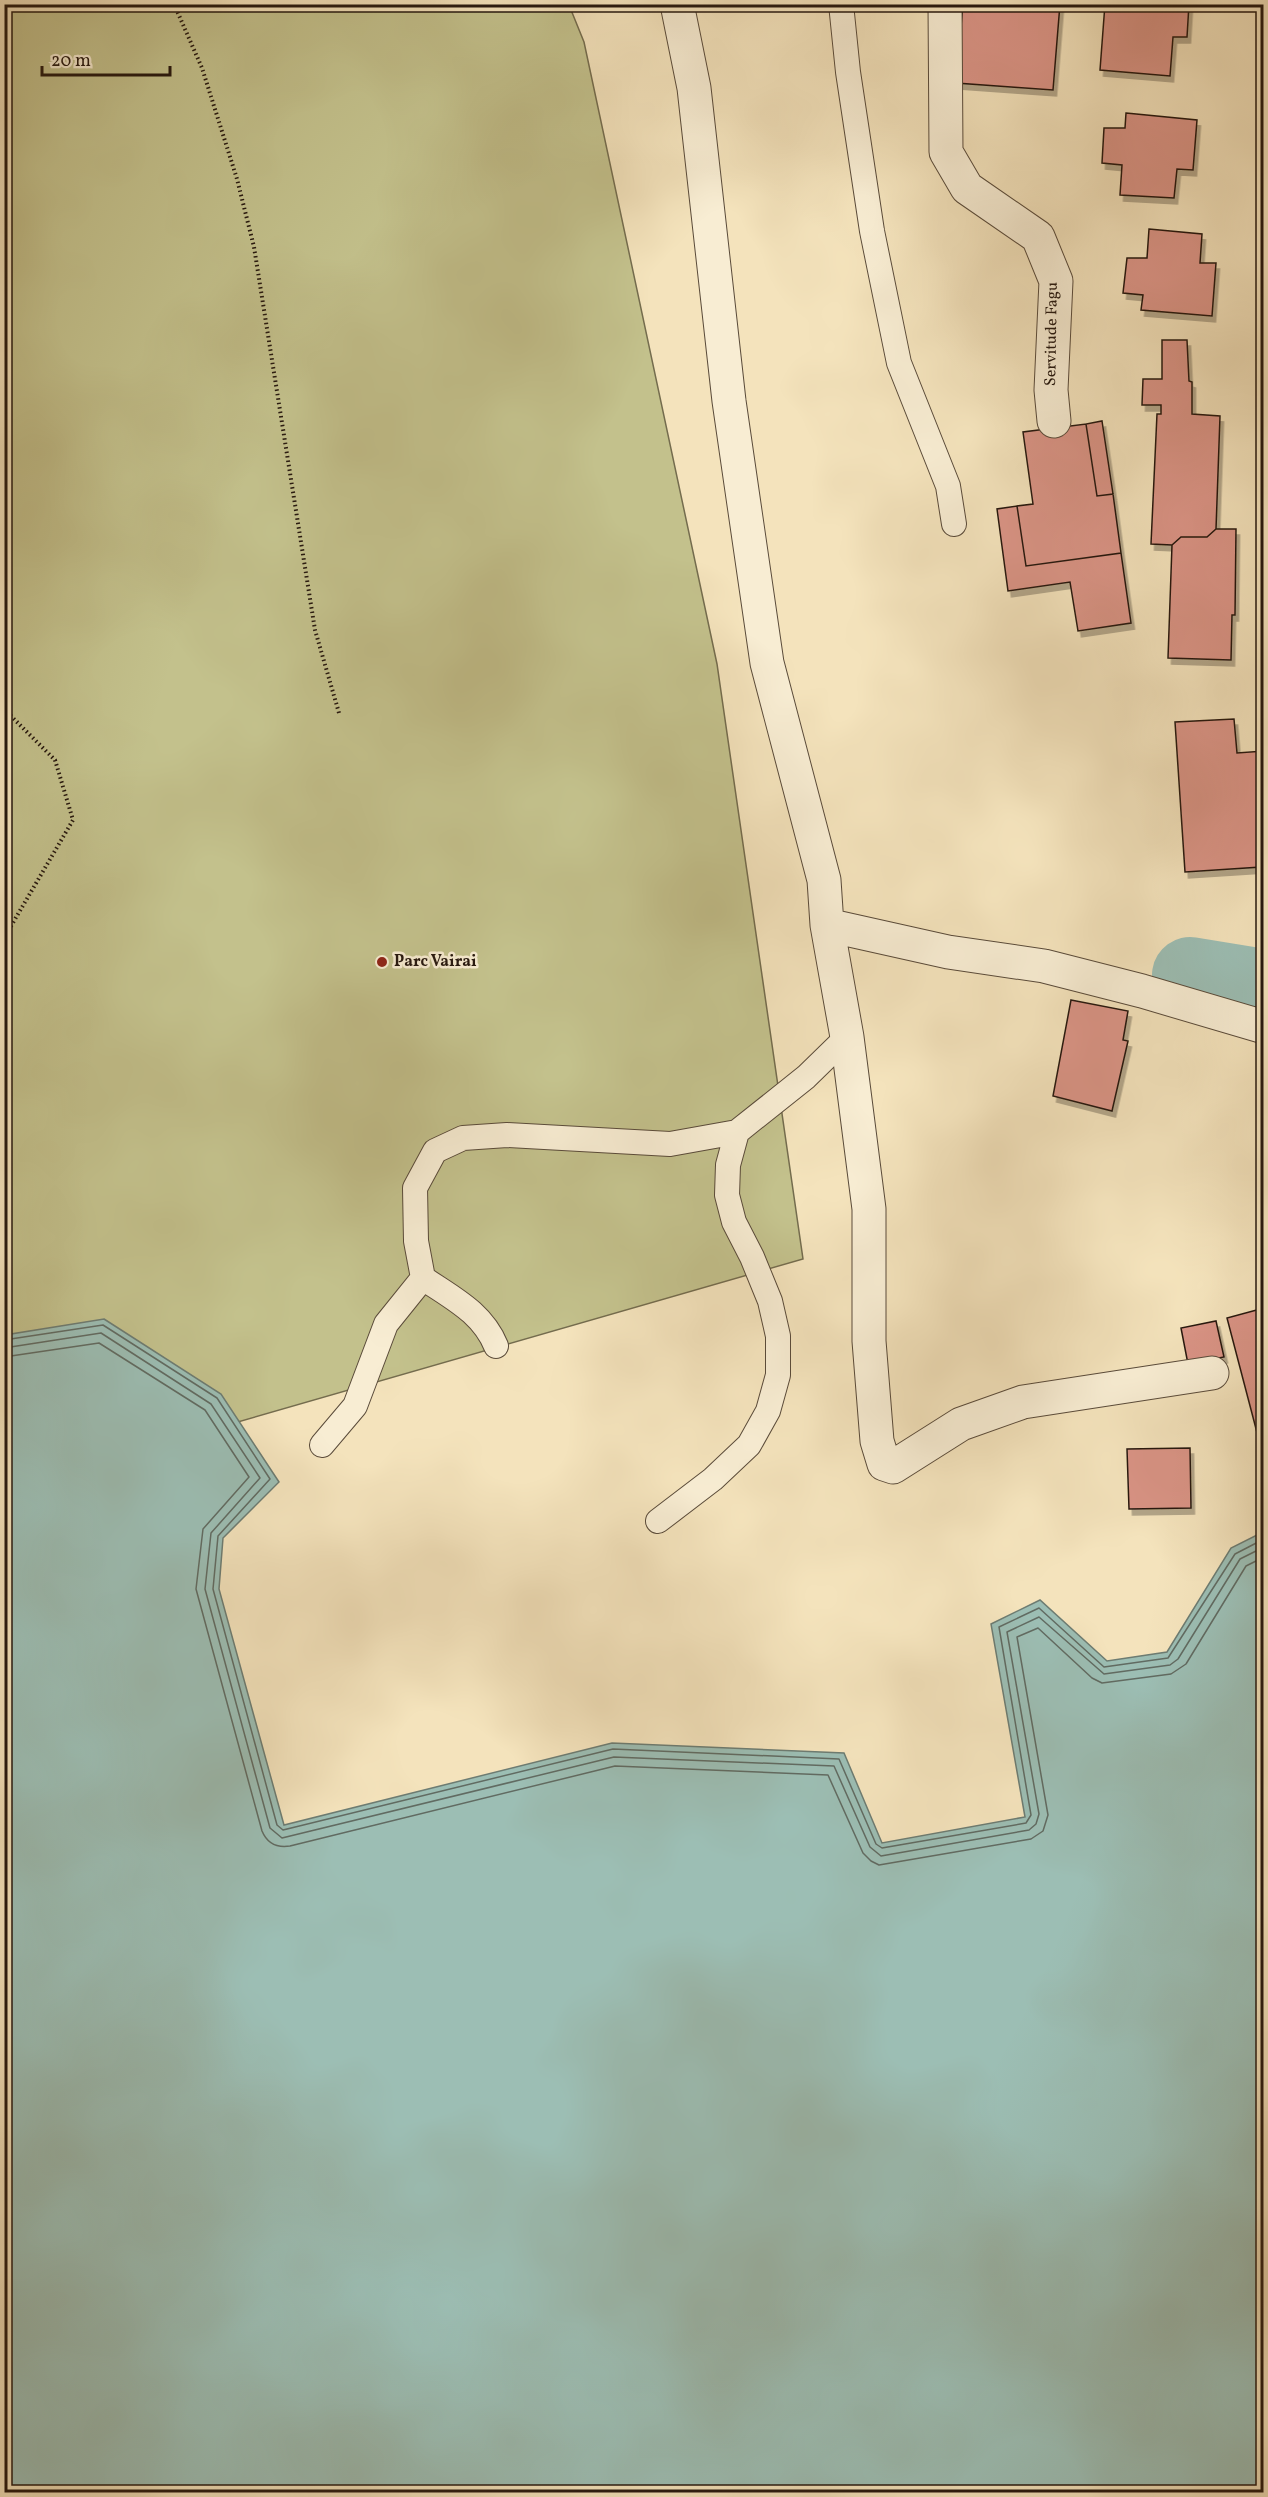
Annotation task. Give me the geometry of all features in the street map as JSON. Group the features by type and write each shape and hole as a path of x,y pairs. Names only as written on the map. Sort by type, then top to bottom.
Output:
{"street":[{"path":"677,4 694,88 729,401 767,663 824,880 827,925 847,1037 869,1209 869,1341 877,1442 884,1464 893,1467 961,1425 1023,1402 1212,1373"},
{"name":"Servitude Fagu","path":"945,4 946,152 967,188 1038,237 1056,281 1051,390 1054,422"},
{"path":"827,925 948,952 1044,966 1263,1027"}],"lane":[{"path":"841,4 848,72 872,231 899,363 948,486 954,524"},
{"path":"496,1346 489,1329 473,1311 423,1278 416,1241 415,1188 435,1151 463,1138 507,1135 670,1144 737,1132 806,1077 847,1037"},
{"path":"658,1521 713,1479 749,1445 768,1411 778,1375 778,1336 770,1301 752,1257 734,1222 726,1195 728,1165 737,1132"},
{"path":"322,1444 355,1406 386,1324 423,1278"}],"path":[{"path":"174,4 202,68 237,179 254,247 315,630 339,713"},
{"path":"4,709 56,760 72,820 4,938"}],"shaded area":[{"name":"Parc Vairai","path":"5,5 569,5 584,42 717,664 803,1259 5,1489"}],"water":[{"path":"104,1319 221,1394 279,1482 223,1538 219,1589 284,1825 612,1743 844,1753 882,1843 1025,1817 991,1624 1040,1600 1107,1661 1167,1652 1231,1548 1263,1532 1263,2492 5,2492 5,1335"}],"building":[{"path":"963,4 1060,4 1053,90 956,83"},
{"path":"1105,4 1189,4 1187,37 1173,37 1170,76 1100,70"},
{"path":"1126,113 1197,120 1193,170 1177,169 1174,198 1120,195 1122,165 1102,163 1104,128 1125,128"},
{"path":"1149,229 1202,234 1200,263 1216,263 1212,316 1141,310 1143,295 1123,293 1127,258 1147,258"},
{"path":"1162,340 1187,340 1189,381 1192,382 1192,414 1220,416 1216,529 1207,537 1181,537 1172,545 1151,544 1157,414 1161,414 1161,405 1142,405 1143,379 1162,379"},
{"path":"1102,421 1113,494 1097,496 1086,424"},
{"path":"1086,424 1097,496 1113,494 1121,553 1026,566 1017,506 1033,504 1023,432"},
{"path":"1017,506 1026,566 1121,553 1131,623 1078,631 1070,582 1008,591 997,509"},
{"path":"1216,529 1236,529 1235,615 1232,615 1231,660 1168,658 1172,545 1181,537 1207,537"},
{"path":"1234,719 1237,753 1264,751 1264,813 1258,813 1261,867 1185,872 1175,722"},
{"path":"1071,1000 1128,1011 1123,1040 1128,1041 1112,1111 1053,1096"},
{"path":"1264,1308 1264,1443 1260,1444 1227,1318"},
{"path":"1216,1321 1224,1357 1188,1364 1181,1328"},
{"path":"1190,1448 1191,1508 1129,1509 1127,1449"}],"waterway":[{"path":"1190,975 1264,987"}],"place":[{"name":"Parc Vairai","path":"382,962"}]}
